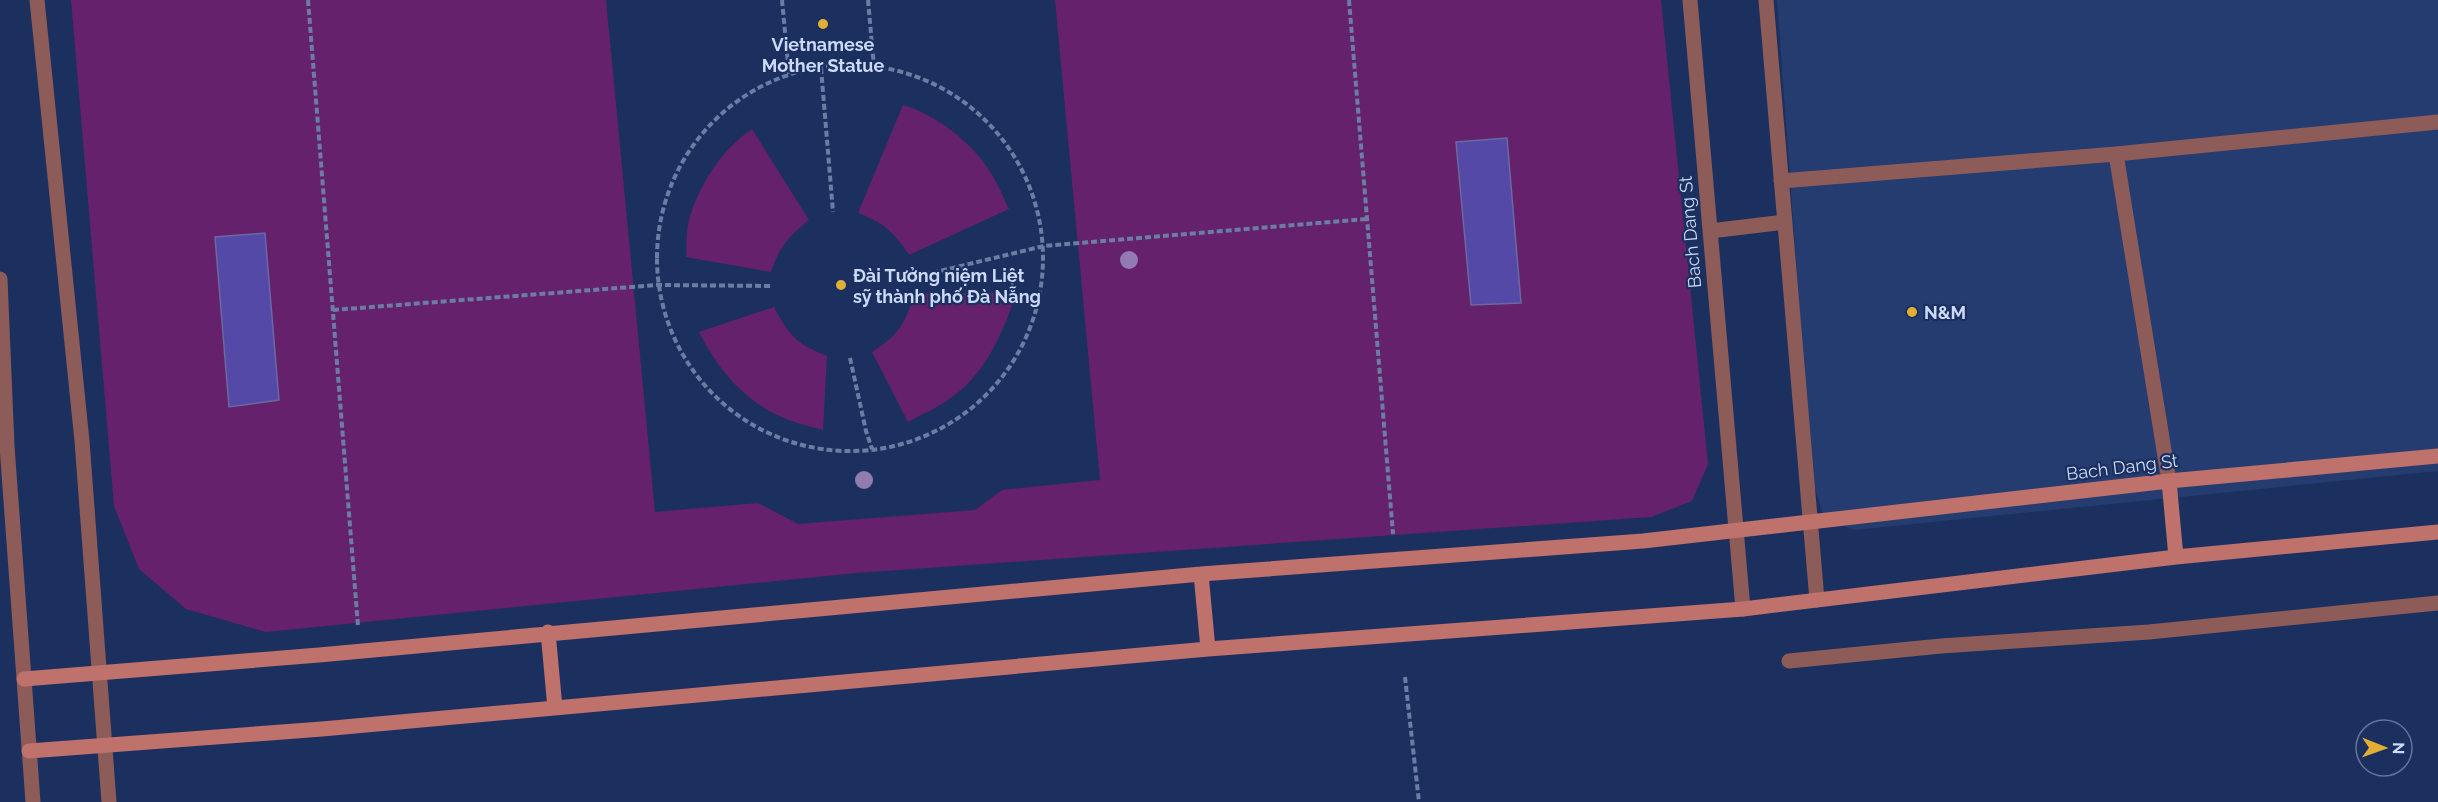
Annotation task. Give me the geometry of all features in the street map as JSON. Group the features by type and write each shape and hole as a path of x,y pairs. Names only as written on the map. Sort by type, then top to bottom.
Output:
{"main road":[{"name":"Bach Dang St","path":"1736,532 2169,481 2438,456"},
{"path":"2169,481 2176,557"},
{"path":"24,679 319,655 548,632 1201,574 1736,532"},
{"path":"29,751 555,708 1208,649 1743,609 2176,557 2438,532"},
{"path":"1201,574 1208,649"},
{"path":"548,632 555,708"}],"street":[{"path":"37,0 82,441 109,802"},
{"name":"Bach Dang St","path":"1690,0 1743,609"},
{"path":"1766,0 1817,600"},
{"path":"1782,181 2116,154 2438,122"},
{"path":"2116,154 2169,481"},
{"path":"1710,231 1785,222"},
{"path":"0,279 7,446 33,802"},
{"path":"1789,661 1941,646 2149,632 2438,603"}],"path":[{"path":"308,0 358,636"},
{"path":"782,0 789,74"},
{"path":"868,0 874,67"},
{"path":"1349,0 1393,537"},
{"path":"847,63 905,72 958,97 1002,137 1031,188 1044,246 1038,308 1012,365 970,411 917,441 856,453 794,444 739,417 695,374 666,318 657,285 657,257 667,196 694,143 736,101 789,74 821,68 847,63"},
{"path":"821,68 833,212"},
{"path":"915,277 1044,246 1367,219"},
{"path":"333,310 657,285 772,286"},
{"path":"850,358 872,449"},
{"path":"1405,677 1419,802"}],"shaded area":[{"path":"71,0 606,0 655,512 758,503 798,524 975,510 1002,490 1100,480 1055,0 1661,0 1708,464 1692,501 1651,517 856,573 266,632 186,609 139,569 114,506"},
{"path":"1777,0 2438,0 2438,471 1854,530 1824,517 1812,479"},
{"path":"903,105 928,115 963,140 983,161 993,176 1009,209 909,255 888,229 858,213"},
{"path":"752,129 809,220 786,243 771,272 686,257 688,224 705,181 731,147"},
{"path":"1017,292 998,339 971,380 959,392 936,408 908,422 872,352 889,340 900,328 914,294"},
{"path":"774,307 784,325 795,338 827,356 823,430 787,419 768,410 744,393 714,358 699,332"}],"building":[{"path":"1507,138 1521,303 1471,305 1456,142"},
{"path":"265,233 279,400 229,407 215,237"}],"place":[{"name":"Vietnamese Mother Statue","path":"823,24"},
{"name":"Đài Tưởng niệm Liệt sỹ thành phố Đà Nẵng","path":"841,285"},
{"name":"N&M","path":"1912,312"}]}
